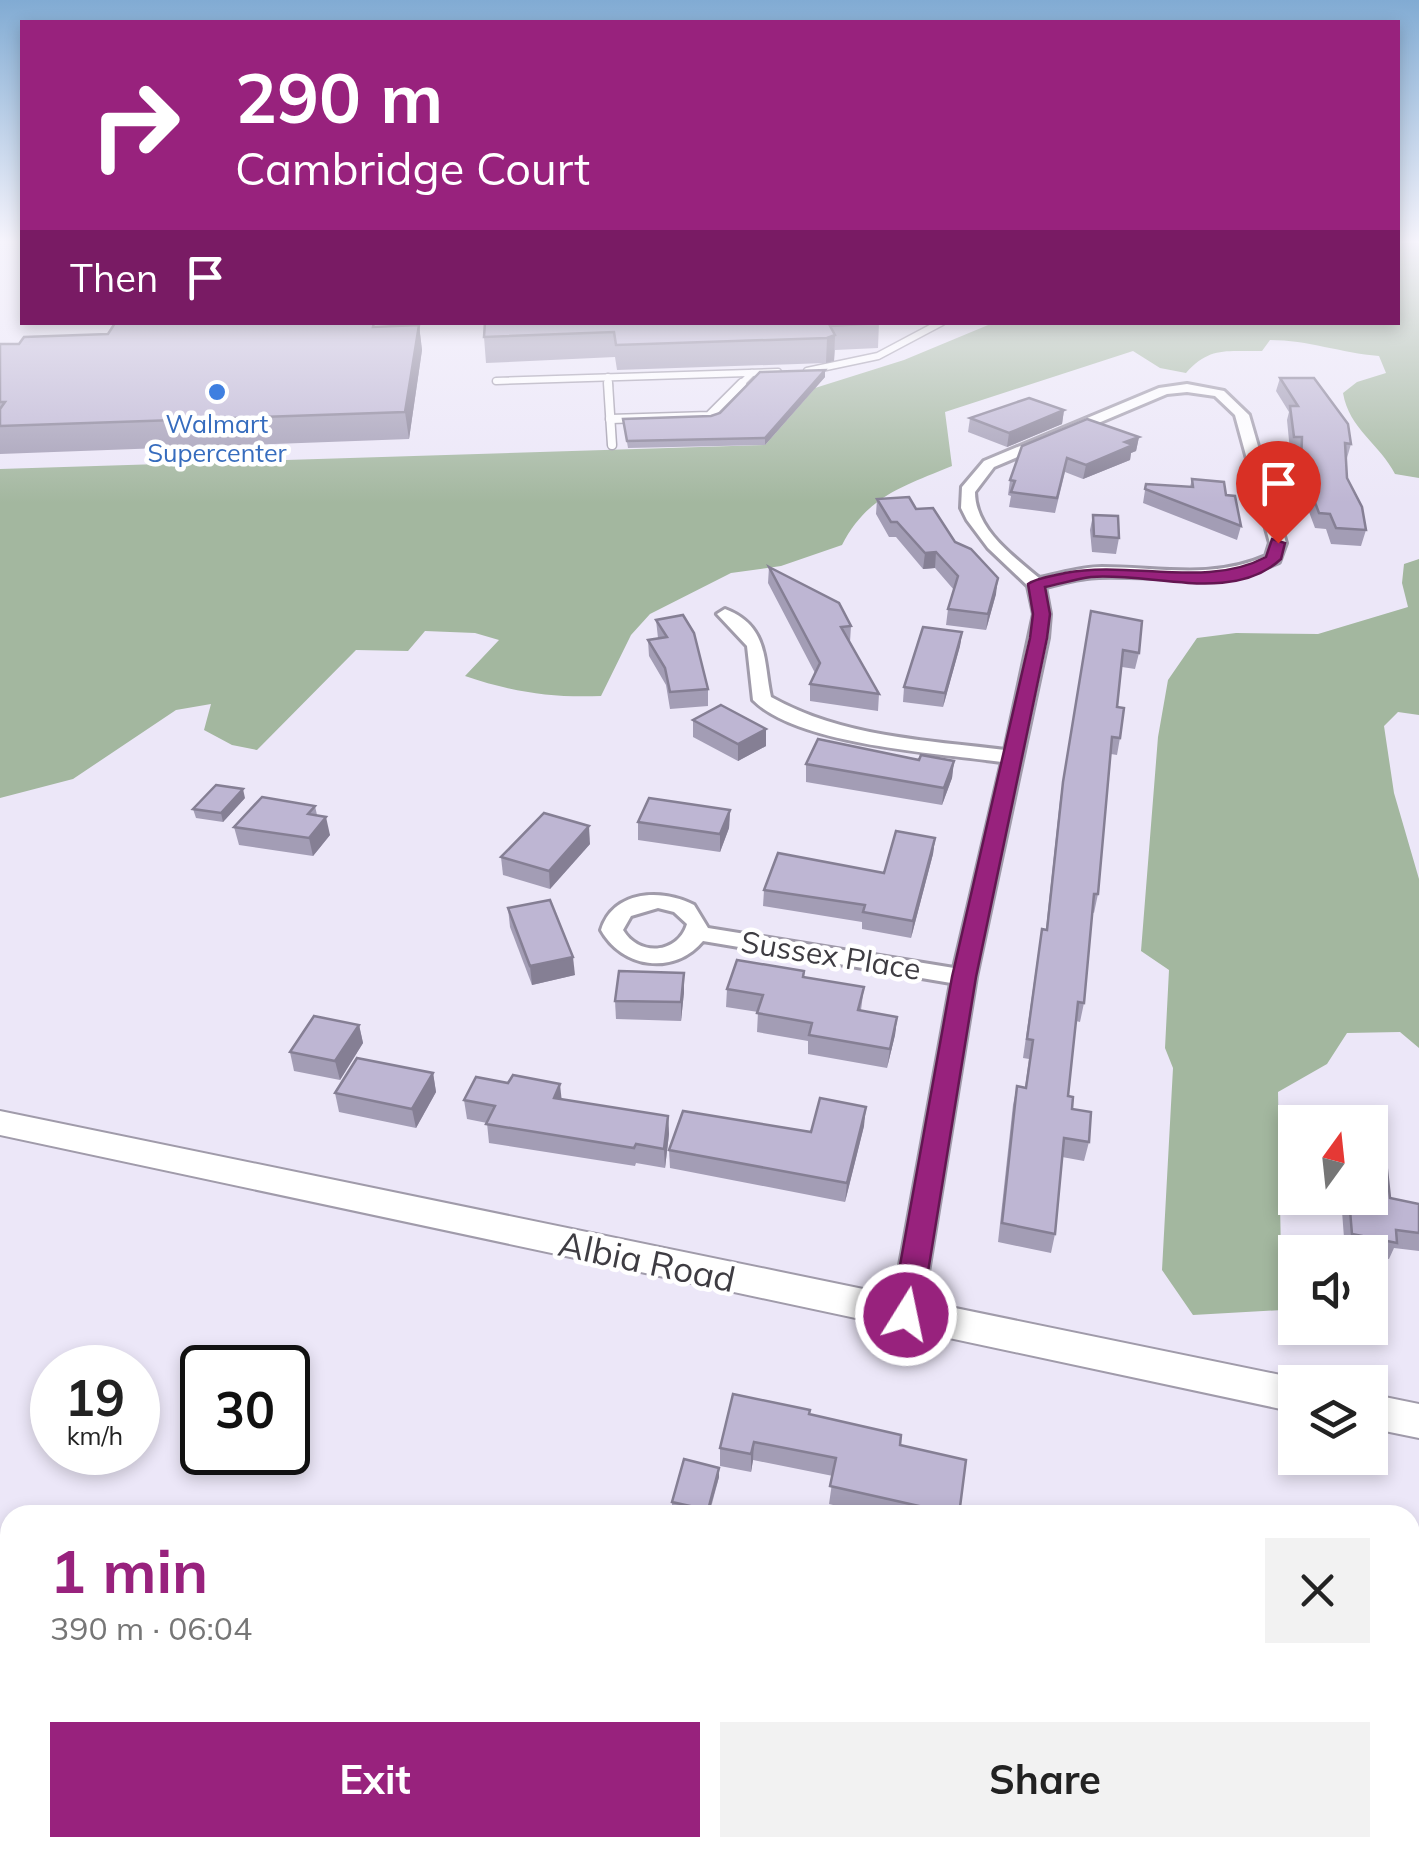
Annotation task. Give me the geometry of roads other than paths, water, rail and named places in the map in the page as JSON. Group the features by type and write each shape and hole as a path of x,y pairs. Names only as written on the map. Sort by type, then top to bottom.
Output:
{"street":[{"path":"906,1315 964,977 1042,614 1036,584 1009,562 972,517 967,497 973,479 989,464 1164,391 1205,388 1231,398 1242,415 1278,543 1273,559 1250,572 1218,577 1092,572 1036,584"},
{"path":"725,614 754,637 761,658 758,683 762,700 786,717 825,728 1012,757"},
{"name":"Sussex Place","path":"697,934 964,977"},
{"name":"Albia Road","path":"0,1123 1278,1392"},
{"path":"1388,1415 1419,1422"}],"lane":[{"path":"804,371 852,364 931,330"},
{"path":"496,381 786,372"},
{"path":"610,419 709,416 752,373"},
{"path":"608,377 612,445"}],"place":[{"name":"Walmart Supercenter","path":"217,392"}]}
